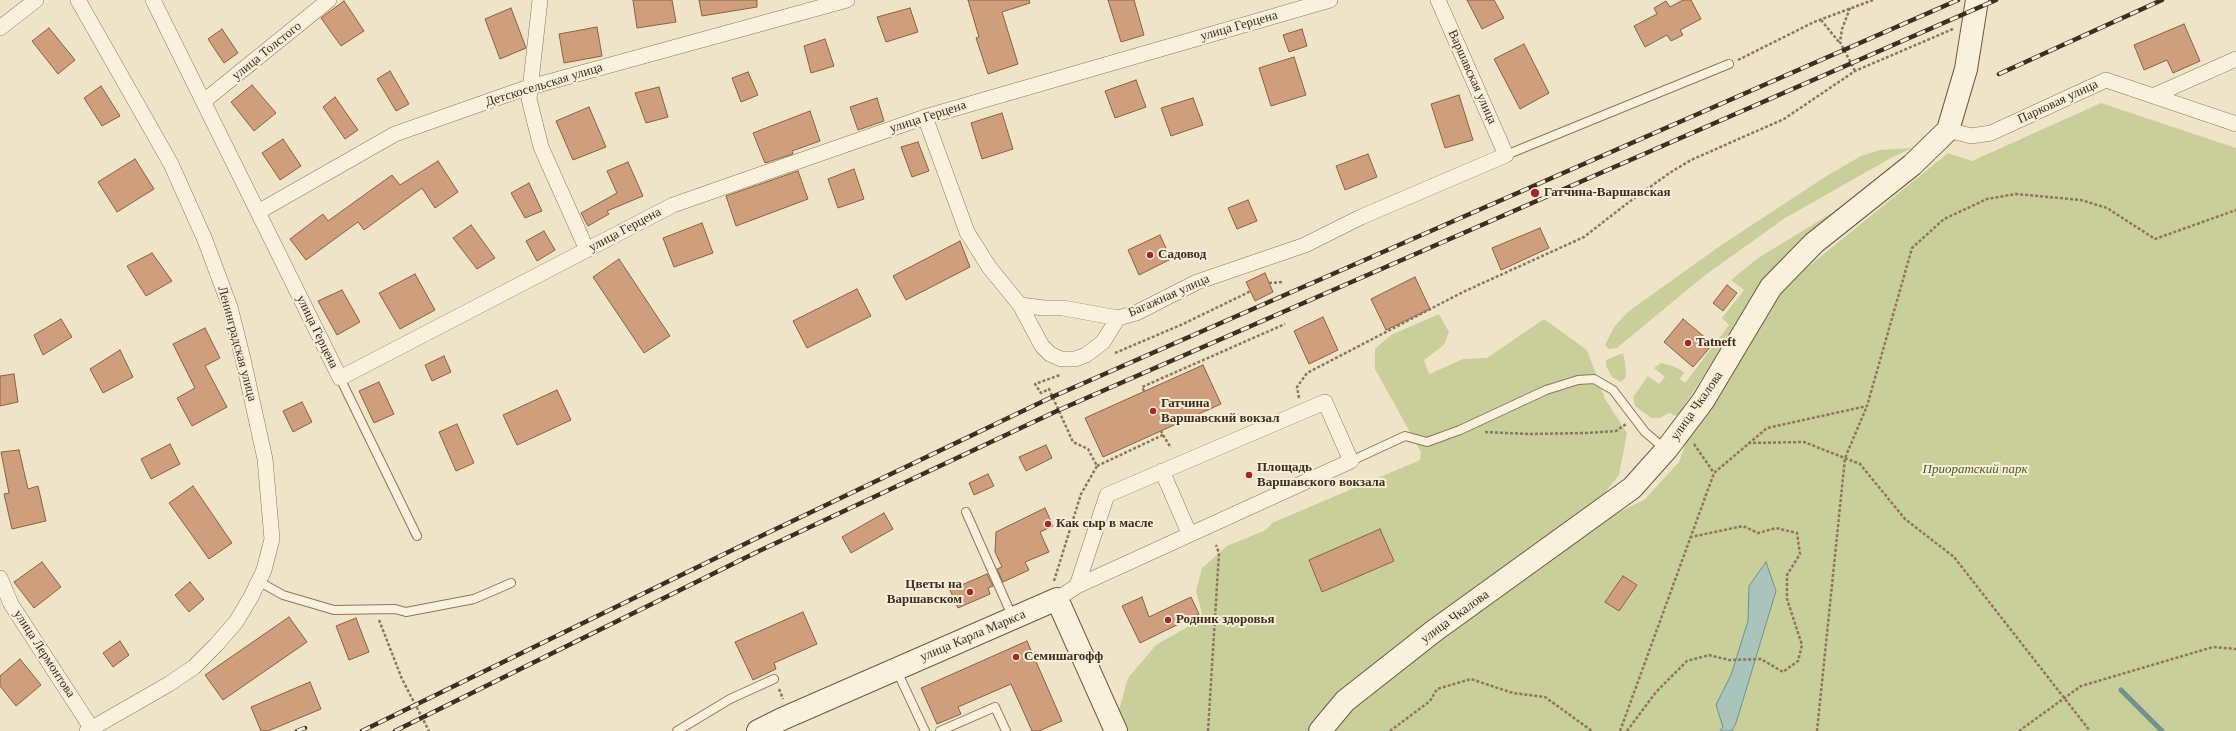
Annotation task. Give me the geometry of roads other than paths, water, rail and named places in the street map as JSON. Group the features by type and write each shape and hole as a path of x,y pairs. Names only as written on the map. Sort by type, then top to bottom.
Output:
{"main road":[{"name":"улица Чкалова","path":"1320,731 1345,701 1428,636 1632,488 1666,450 1703,401 1770,287 1814,243 1912,165 1948,130 1966,69 1975,10"},
{"name":"улица Карла Маркса","path":"758,731 896,668 1014,618 1053,593"},
{"path":"1053,593 1116,731"}],"street":[{"path":"0,28 36,0"},
{"name":"Ленинградская улица","path":"78,0 171,164 205,240 230,307 265,459 272,539 264,570 236,622 216,645 194,667 169,684 90,730"},
{"name":"улица Герцена","path":"153,0 340,378 673,205 925,117 1330,0"},
{"name":"улица Толстого","path":"204,101 329,0"},
{"path":"540,0 529,99 541,147 587,250"},
{"name":"Детскосельская улица","path":"258,212 395,134 530,87 847,0"},
{"name":"Варшавская улица","path":"1438,0 1506,155"},
{"path":"2155,95 2236,59"},
{"name":"Парковая улица","path":"1948,130 1971,136 1991,133 2106,80 2155,95 2236,124"},
{"name":"Багажная улица","path":"925,117 967,232 989,267 1020,305 1035,330 1042,346 1050,354 1061,359 1075,359 1086,355 1103,342 1118,318 1136,313 1197,282 1305,245 1361,217 1506,155"},
{"path":"1020,305 1044,308 1063,308 1118,318"},
{"path":"1035,330 1039,316 1044,308"},
{"path":"1053,593 1077,586 1190,533 1351,461 1325,402 1107,495 1077,586"},
{"path":"1162,472 1190,533"},
{"name":"улица Лермонтова","path":"0,578 6,600 90,730"}],"lane":[{"path":"1506,155 1729,64"},
{"path":"340,378 417,536"},
{"path":"1351,461 1405,436 1427,442 1460,430 1546,390 1578,380 1594,379 1613,390 1645,432 1666,450"},
{"path":"966,512 1014,618"},
{"path":"258,581 283,595 334,610 374,608 395,609 406,612 474,599 511,583"},
{"path":"896,668 925,731"},
{"path":"677,731 724,703 774,680"},
{"path":"940,731 995,707 1006,731"}],"water":[{"path":"1766,562 1776,591 1736,723 1732,731 1720,731 1723,727 1716,705 1731,675 1748,621 1749,586"}],"waterway":[{"path":"2121,690 2162,731"}],"railway":[{"path":"362,731 757,538 1052,397 1958,0"},
{"path":"395,731 759,551 1059,410 1996,0"},
{"path":"1999,74 2162,0"},
{"path":"297,731 305,728"}],"place":[{"name":"Гатчина-Варшавская","path":"1535,193"},
{"name":"Садовод","path":"1150,255"},
{"name":"Tatneft","path":"1688,343"},
{"name":"Гатчина Варшавский вокзал","path":"1153,411"},
{"name":"Площадь Варшавского вокзала","path":"1249,475"},
{"name":"Как сыр в масле","path":"1048,524"},
{"name":"Цветы на Варшавском","path":"970,592"},
{"name":"Родник здоровья","path":"1168,620"},
{"name":"Семишагофф","path":"1016,657"}],"park label":[{"name":"Приоратский парк","path":"1975,470"}]}
